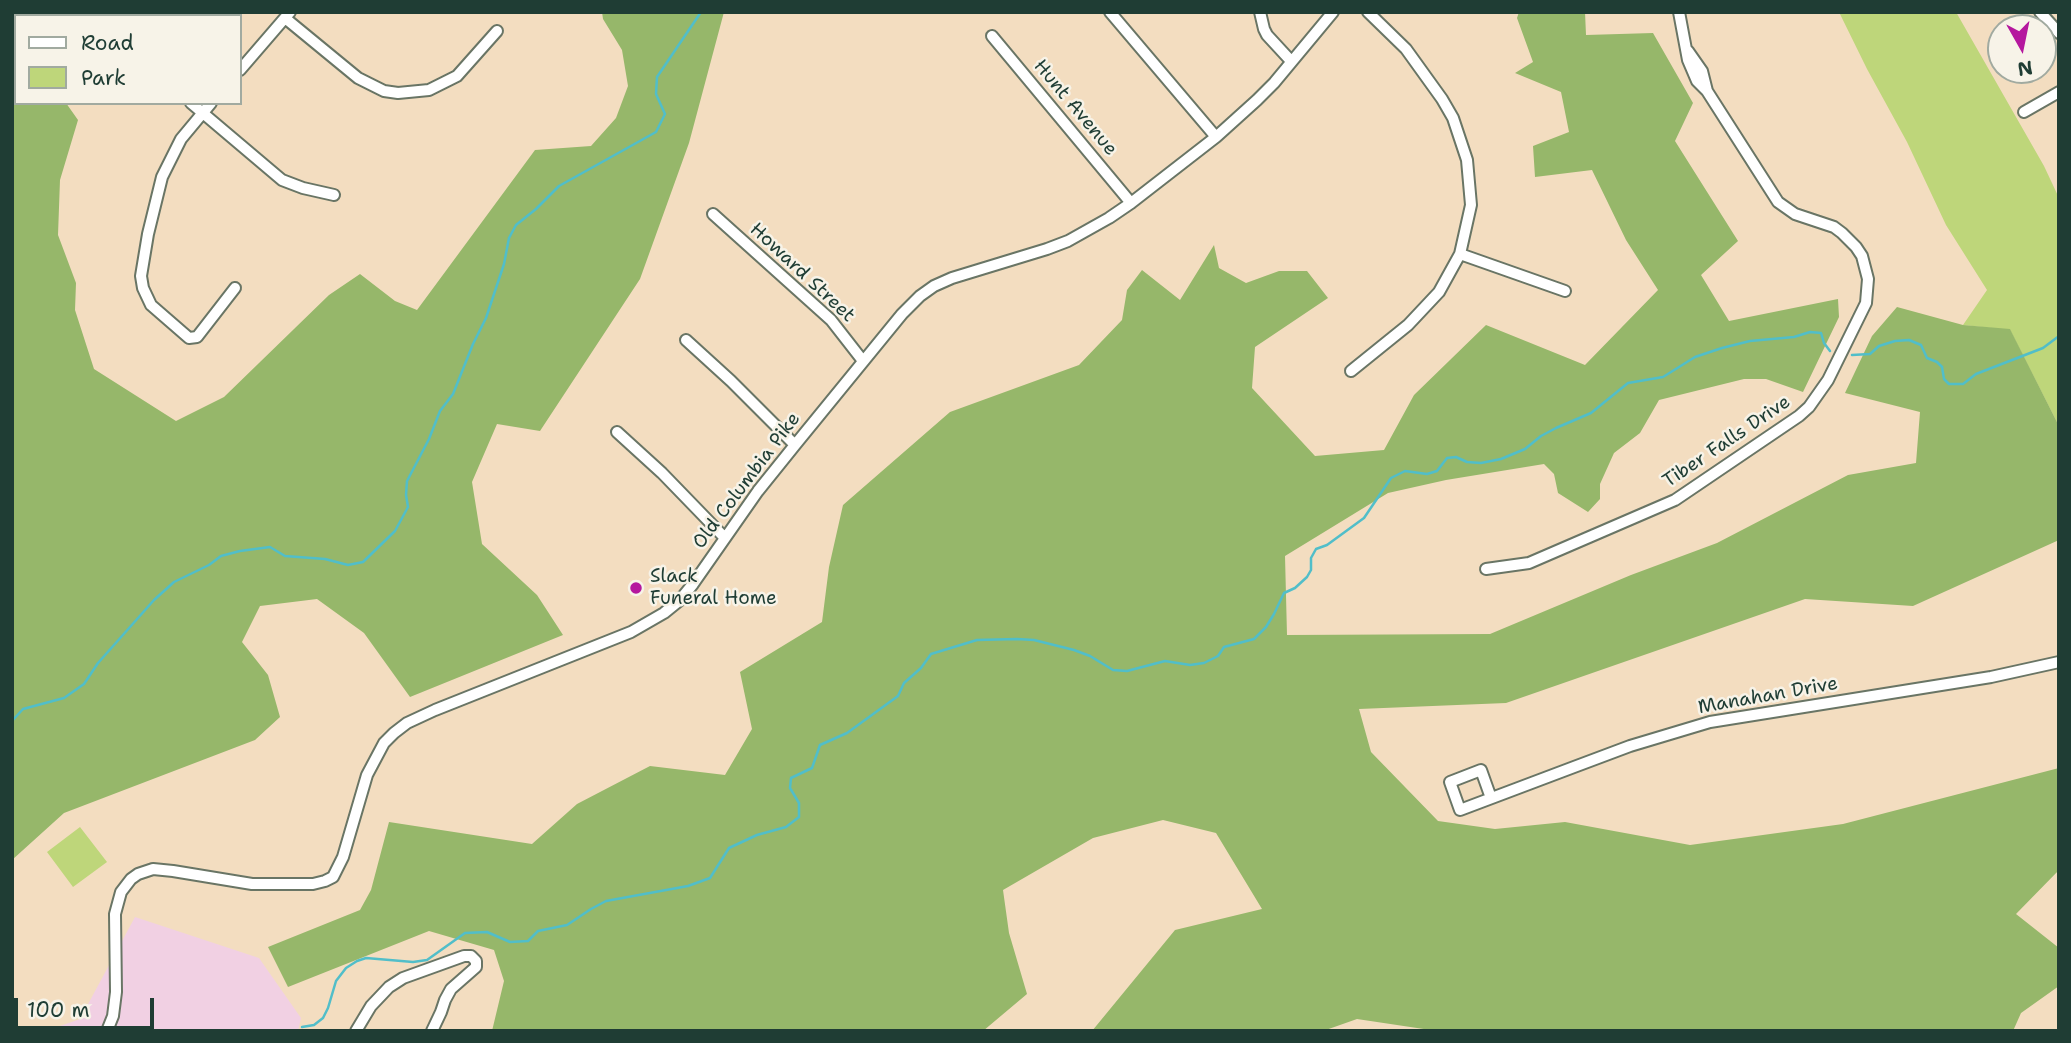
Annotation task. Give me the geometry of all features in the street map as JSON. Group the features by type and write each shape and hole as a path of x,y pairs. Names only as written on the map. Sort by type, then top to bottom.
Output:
{"street":[{"path":"1110,12 1216,137"},
{"path":"1260,12 1267,35 1292,61"},
{"name":"Old Columbia Pike","path":"107,1031 113,1016 116,992 115,915 121,892 131,879 153,869 251,884 293,885 325,881 332,877 339,868 367,775 384,743 394,733 407,723 435,710 619,637 650,622 680,600 724,537 795,445 902,314 920,296 951,278 1068,240 1131,203 1216,137 1257,100 1333,12"},
{"path":"1351,371 1408,325 1439,292 1460,254 1471,205 1467,160 1453,118 1406,49 1368,12"},
{"name":"Tiber Falls Drive","path":"1486,569 1522,565 1539,559 1675,500 1711,477 1809,407 1828,380 1861,313 1868,292 1868,279 1862,256 1834,227 1796,214 1778,202 1707,91 1693,74 1679,12"},
{"path":"2040,12 2059,33"},
{"path":"242,68 288,15 358,78 384,91 398,93 429,89 450,80 467,67 497,31"},
{"name":"Hunt Avenue","path":"992,36 1131,203"},
{"path":"2024,111 2059,92"},
{"path":"193,105 282,180 334,195"},
{"path":"209,105 181,139 162,177 141,276 151,305 185,336 193,338 197,337 235,288"},
{"name":"Howard Street","path":"713,214 831,320 863,361"},
{"path":"1460,254 1564,291"},
{"path":"686,340 795,445"},
{"path":"617,432 662,473 724,537"},
{"name":"Manahan Drive","path":"1491,798 1630,746 1710,722 1991,677 2059,662"},
{"path":"356,1031 371,1006 389,986 403,978 464,956 471,956 477,964 474,970 451,989 432,1031"}],"shaded area":[{"path":"135,917 259,958 301,1018 298,1031 46,1031 80,1019"}],"green space":[{"path":"12,12 64,12 14,14 14,105 67,105 78,120 60,180 58,235 76,283 75,310 94,369 176,421 224,397 329,295 360,274 395,301 417,310 535,150 591,146 616,118 628,86 622,50 603,19 602,12 724,12 689,143 640,279 540,431 497,424 472,482 482,544 537,595 563,635 410,697 364,633 317,599 260,606 242,642 268,675 280,717 255,740 64,813 12,860"},
{"path":"1519,12 1585,12 1586,35 1653,33 1693,103 1675,141 1738,241 1701,275 1729,321 1838,299 1839,317 1803,392 1766,379 1744,379 1659,400 1640,433 1614,453 1600,484 1600,499 1588,512 1558,493 1554,474 1544,464 1446,480 1388,493 1285,556 1287,635 1490,634 1631,575 1717,543 1848,475 1916,463 1920,412 1845,393 1872,336 1897,307 1963,325 2010,329 2059,426 2059,540 1913,606 1805,599 1506,703 1359,709 1371,752 1438,821 1495,829 1565,822 1690,845 1843,824 2059,768 2059,870 2016,914 2059,948 2059,986 2021,1013 2013,1031 1437,1031 1357,1019 1323,1031 1092,1031 1175,930 1262,909 1216,833 1163,820 1093,838 1003,890 1009,933 1027,994 983,1031 492,1031 504,981 494,950 429,931 288,987 268,947 360,910 371,890 389,822 532,844 577,804 650,766 725,775 752,729 740,672 822,622 829,567 843,505 950,412 1079,365 1122,320 1127,290 1142,270 1180,300 1214,245 1219,268 1246,283 1279,271 1307,271 1328,298 1255,347 1252,388 1315,456 1384,450 1414,395 1486,325 1585,365 1658,290 1626,240 1592,170 1535,177 1533,146 1569,132 1561,92 1515,73 1533,62 1517,18"},
{"path":"1839,12 1956,12 1987,66 1987,84 1997,84 2044,166 2059,198 2059,426 2010,330 1963,325 1987,290 1946,225 1907,142"},
{"path":"80,827 107,862 73,887 47,852"}],"waterway":[{"path":"12,721 23,709 64,698 84,684 98,663 154,600 174,582 221,556 270,547 285,556 325,559 348,565 363,562 395,531 408,507 407,481 440,411 453,394 486,318 504,264 509,238 516,225 559,186 656,132 665,114 656,94 657,77 701,12"},
{"path":"302,1027 314,1025 323,1018 336,981 346,968 357,961 366,958 413,962 427,960 465,933 487,932 510,942 528,941 538,931 567,925 606,901 688,886 710,878 729,848 757,835 786,827 799,817 799,803 790,788 791,778 812,768 820,745 847,733 898,696 904,683 921,668 931,654 977,640 1017,639 1034,640 1074,650 1113,670 1127,671 1165,661 1190,665 1204,663 1218,656 1224,647 1254,639 1266,627 1284,593 1295,588 1307,577 1316,549 1327,545 1364,518 1391,478 1405,471 1427,474 1437,471 1447,458 1456,457 1467,462 1481,463 1501,459 1525,449 1556,428 1591,413 1628,383 1663,377 1695,357 1722,348 1810,332 1821,333 1830,351"},
{"path":"1852,355 1870,354 1879,346 1909,340 1921,345 1927,358 1942,367 1944,379 1949,384 1963,384 1976,374 2043,348 2059,336"}],"place":[{"name":"Slack Funeral Home","path":"636,588"}]}
